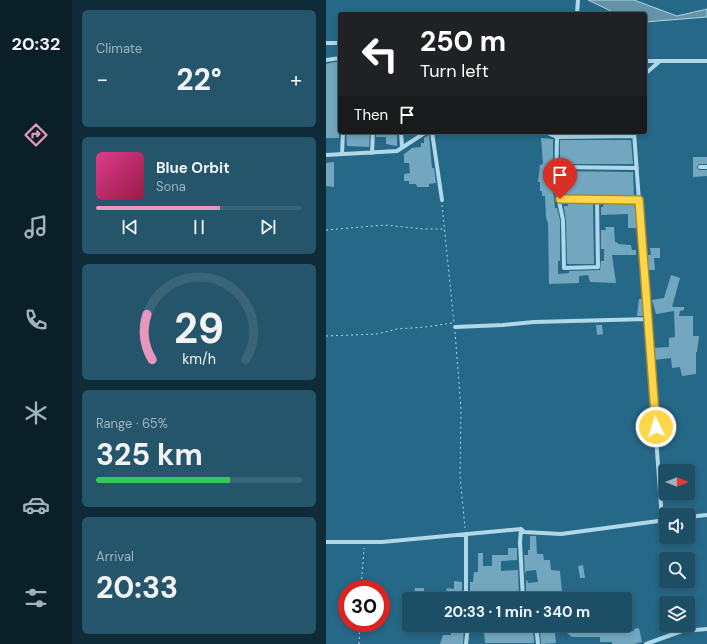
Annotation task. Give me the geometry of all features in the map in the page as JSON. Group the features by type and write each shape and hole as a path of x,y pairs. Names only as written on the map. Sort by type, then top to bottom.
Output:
{"street":[{"path":"577,12 578,0"},
{"path":"326,44 338,43"},
{"path":"326,60 338,58"},
{"path":"647,61 707,61"},
{"path":"647,72 660,61"},
{"path":"342,154 343,134"},
{"path":"372,153 373,134"},
{"path":"401,134 402,147"},
{"path":"326,155 397,151 423,134"},
{"path":"432,134 442,200"},
{"path":"551,134 557,136 634,134 663,508"},
{"path":"557,136 556,187 560,199 563,220 564,268 598,267 597,199"},
{"path":"557,167 637,168"},
{"path":"700,167 707,167"},
{"path":"560,199 639,200"},
{"path":"455,324 503,325 534,322 648,319"},
{"path":"695,516 707,514"},
{"path":"326,542 365,543 521,529 524,532 561,534 659,521"},
{"path":"521,529 520,543 523,592"},
{"path":"466,534 466,592"},
{"path":"646,644 682,631 707,629"},
{"path":"466,644 467,632"},
{"path":"537,632 538,644"}],"path":[{"path":"442,200 455,324 461,409 460,476 466,534"},
{"path":"326,230 385,224 423,229 444,229"},
{"path":"326,336 377,334 397,329 426,328 455,324"},
{"path":"362,580 365,543"},
{"path":"359,644 360,632"}],"water":[{"path":"588,0 634,0 677,16 707,9 707,17 647,22 647,12 613,12"}],"building":[{"path":"338,62 339,138 326,138 326,64"},
{"path":"346,134 370,134 369,147 347,146"},
{"path":"376,134 397,134 397,146 386,144 386,137 376,137"},
{"path":"429,135 432,168 434,168 436,183 429,184 429,187 417,187 416,184 409,184 409,181 404,181 404,174 410,173 409,163 404,163 404,154 412,148 421,147 421,143 424,143 424,138"},
{"path":"541,138 553,139 553,187 555,208 557,208 560,220 560,261 558,261 558,274 569,273 569,271 600,270 601,261 604,261 604,249 601,249 601,230 606,230 605,227 614,227 615,242 618,244 631,245 632,250 636,250 636,255 612,255 616,283 590,282 588,275 579,276 579,283 549,284 548,223 546,218 545,196 542,196 542,191 540,191 540,182 538,182 540,165 543,164"},
{"path":"560,140 631,140 633,164 560,164"},
{"path":"693,157 707,157 707,164 699,164 697,167 699,170 707,170 707,176 693,177"},
{"path":"334,162 334,187 326,186 326,163"},
{"path":"560,171 633,172 634,196 561,195"},
{"path":"568,203 593,203 594,264 567,264 566,220 564,206 568,206"},
{"path":"604,203 636,204 636,228 628,228 628,214 601,215 601,207 603,207"},
{"path":"650,248 660,248 660,258 654,258 655,270 648,270 646,255 651,255"},
{"path":"671,275 680,278 672,307 684,307 684,310 680,311 679,316 693,316 693,336 699,336 696,352 696,374 682,376 680,367 672,368 671,358 654,360 653,348 669,347 669,338 675,337 674,311 656,314 652,300 664,298"},
{"path":"639,299 643,299 644,316 637,316"},
{"path":"596,325 602,325 603,334 597,335"},
{"path":"530,536 536,536 537,554 543,554 544,560 550,560 551,570 560,571 562,592 526,592 526,580 528,583 538,582 536,570 526,571 525,575 524,555 528,555 528,550 530,550"},
{"path":"508,548 517,548 517,560 501,561 501,571 518,570 519,592 470,592 470,582 473,582 474,572 478,572 478,553 483,553 483,566 492,566 492,555 508,555"},
{"path":"583,565 585,578 580,578 578,566"},
{"path":"454,581 462,582 462,592 446,592 447,588 454,589"},
{"path":"415,588 424,588 424,592 415,592"},
{"path":"639,628 642,642 634,644 612,644 612,642 600,642 600,637 572,637 566,632 632,632 634,629"},
{"path":"451,632 464,632 463,644 440,644 443,635 451,635"},
{"path":"484,632 533,632 534,643 485,643"},
{"path":"540,632 555,632 556,643 541,644"}],"route":[{"path":"560,199 639,200 656,427"}]}
